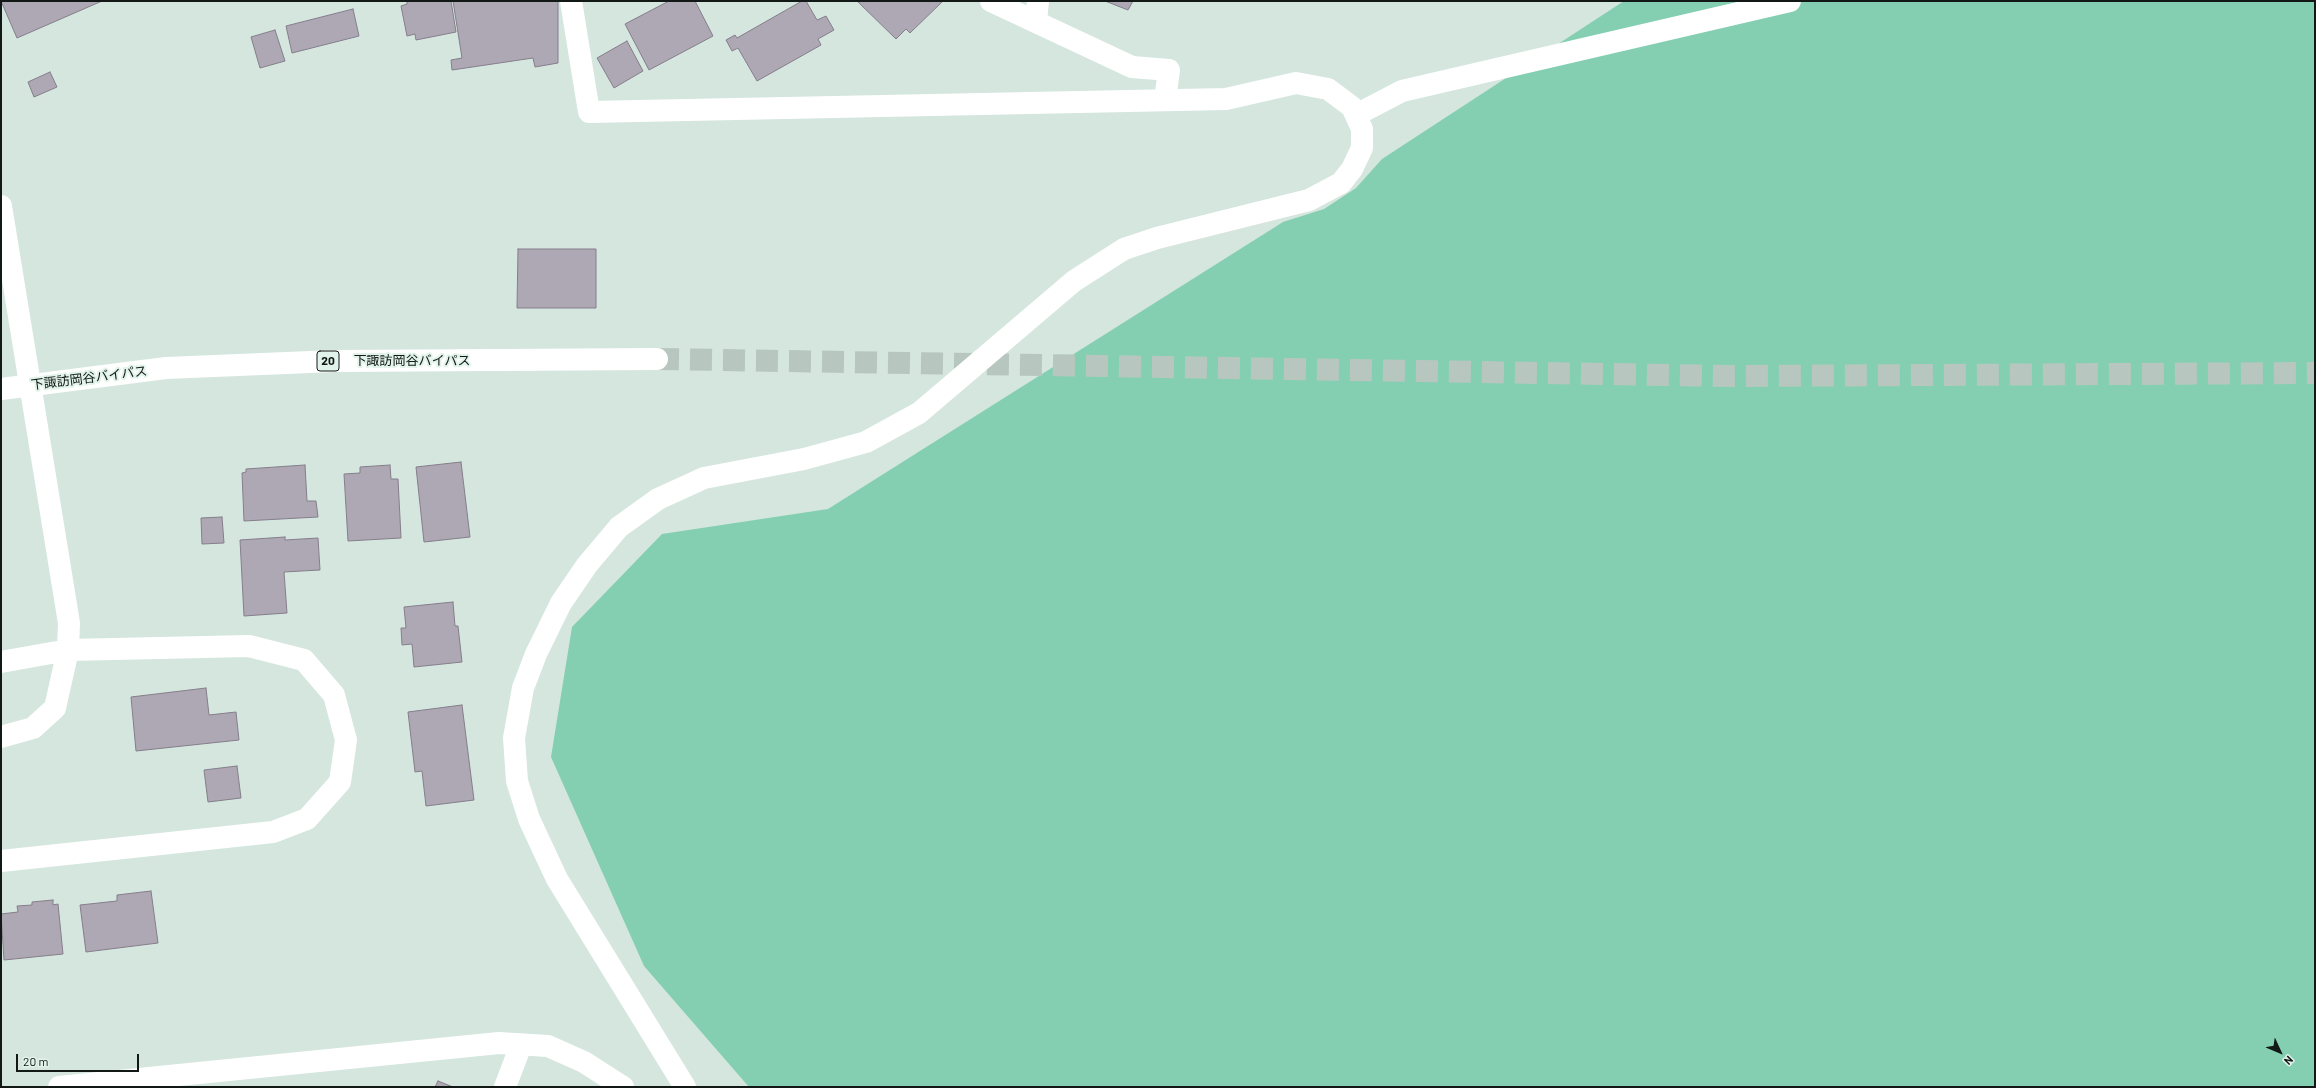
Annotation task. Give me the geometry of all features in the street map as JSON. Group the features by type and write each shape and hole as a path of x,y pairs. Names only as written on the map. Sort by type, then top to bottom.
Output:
{"main road":[{"path":"571,1 589,112 1226,99 1296,83 1328,89 1352,107 1362,129 1362,148 1352,169 1340,183 1309,200 1157,238 1124,249 1074,281 919,413 866,442 804,460 704,478 658,500 619,527 587,565 561,603 536,654 523,688 514,738 517,781 529,819 557,879 685,1087"},
{"path":"991,1 1037,11 1132,67 1169,70 1165,100"},
{"path":"1356,115 1402,91 1790,1"},
{"path":"1,206 69,624 68,650 55,708 33,728 1,737"},
{"name":"下諏訪岡谷バイパス","path":"1,389 166,368 335,361 657,359"},
{"path":"1,662 68,650 249,646 304,660 334,695 346,740 340,782 307,819 272,832 1,861"},
{"path":"59,1087 499,1043 548,1046 584,1062 623,1087"},
{"path":"504,1087 521,1044"}],"green space":[{"path":"1624,1 2315,1 2315,1087 749,1087 644,966 551,757 572,627 662,534 828,509 1283,222 1324,209 1356,188 1382,159"}],"building":[{"path":"1,1 102,1 17,38"},
{"path":"407,1 451,1 456,32 416,40 415,34 407,36 401,6 407,4"},
{"path":"453,1 558,1 558,63 535,67 533,58 452,70 451,60 462,58"},
{"path":"669,1 695,1 713,36 649,70 625,24"},
{"path":"802,1 806,1 817,20 826,16 834,30 818,39 821,45 757,81 738,48 732,51 726,40 735,35 737,38"},
{"path":"857,1 943,1 910,33 906,29 896,39"},
{"path":"1105,1 1133,1 1128,10"},
{"path":"353,9 359,36 292,53 286,26"},
{"path":"275,30 285,61 260,68 251,37"},
{"path":"627,41 643,71 614,88 597,58"},
{"path":"50,72 57,87 34,97 28,82"},
{"path":"518,249 596,249 596,308 517,308"},
{"path":"461,462 470,537 424,542 416,467"},
{"path":"305,465 307,501 316,501 318,517 244,521 242,473 246,472 246,469"},
{"path":"390,465 391,479 398,479 401,538 348,541 344,474 360,473 360,467"},
{"path":"222,517 224,543 202,544 201,518"},
{"path":"285,537 285,540 318,538 320,570 284,572 287,613 244,616 240,540"},
{"path":"453,602 455,626 458,626 462,662 414,667 412,644 402,645 401,628 406,628 404,607"},
{"path":"206,688 209,715 236,712 239,740 136,751 131,697"},
{"path":"462,705 474,800 426,806 422,771 415,772 408,712"},
{"path":"237,766 241,798 208,802 204,770"},
{"path":"151,891 158,943 86,952 80,905 117,901 117,895"},
{"path":"53,900 53,905 58,904 63,954 4,960 1,914 18,912 17,906 32,905 32,902"},
{"path":"438,1081 453,1087 435,1087"}],"tunnel":[{"path":"657,359 1733,376 2315,373"}]}
